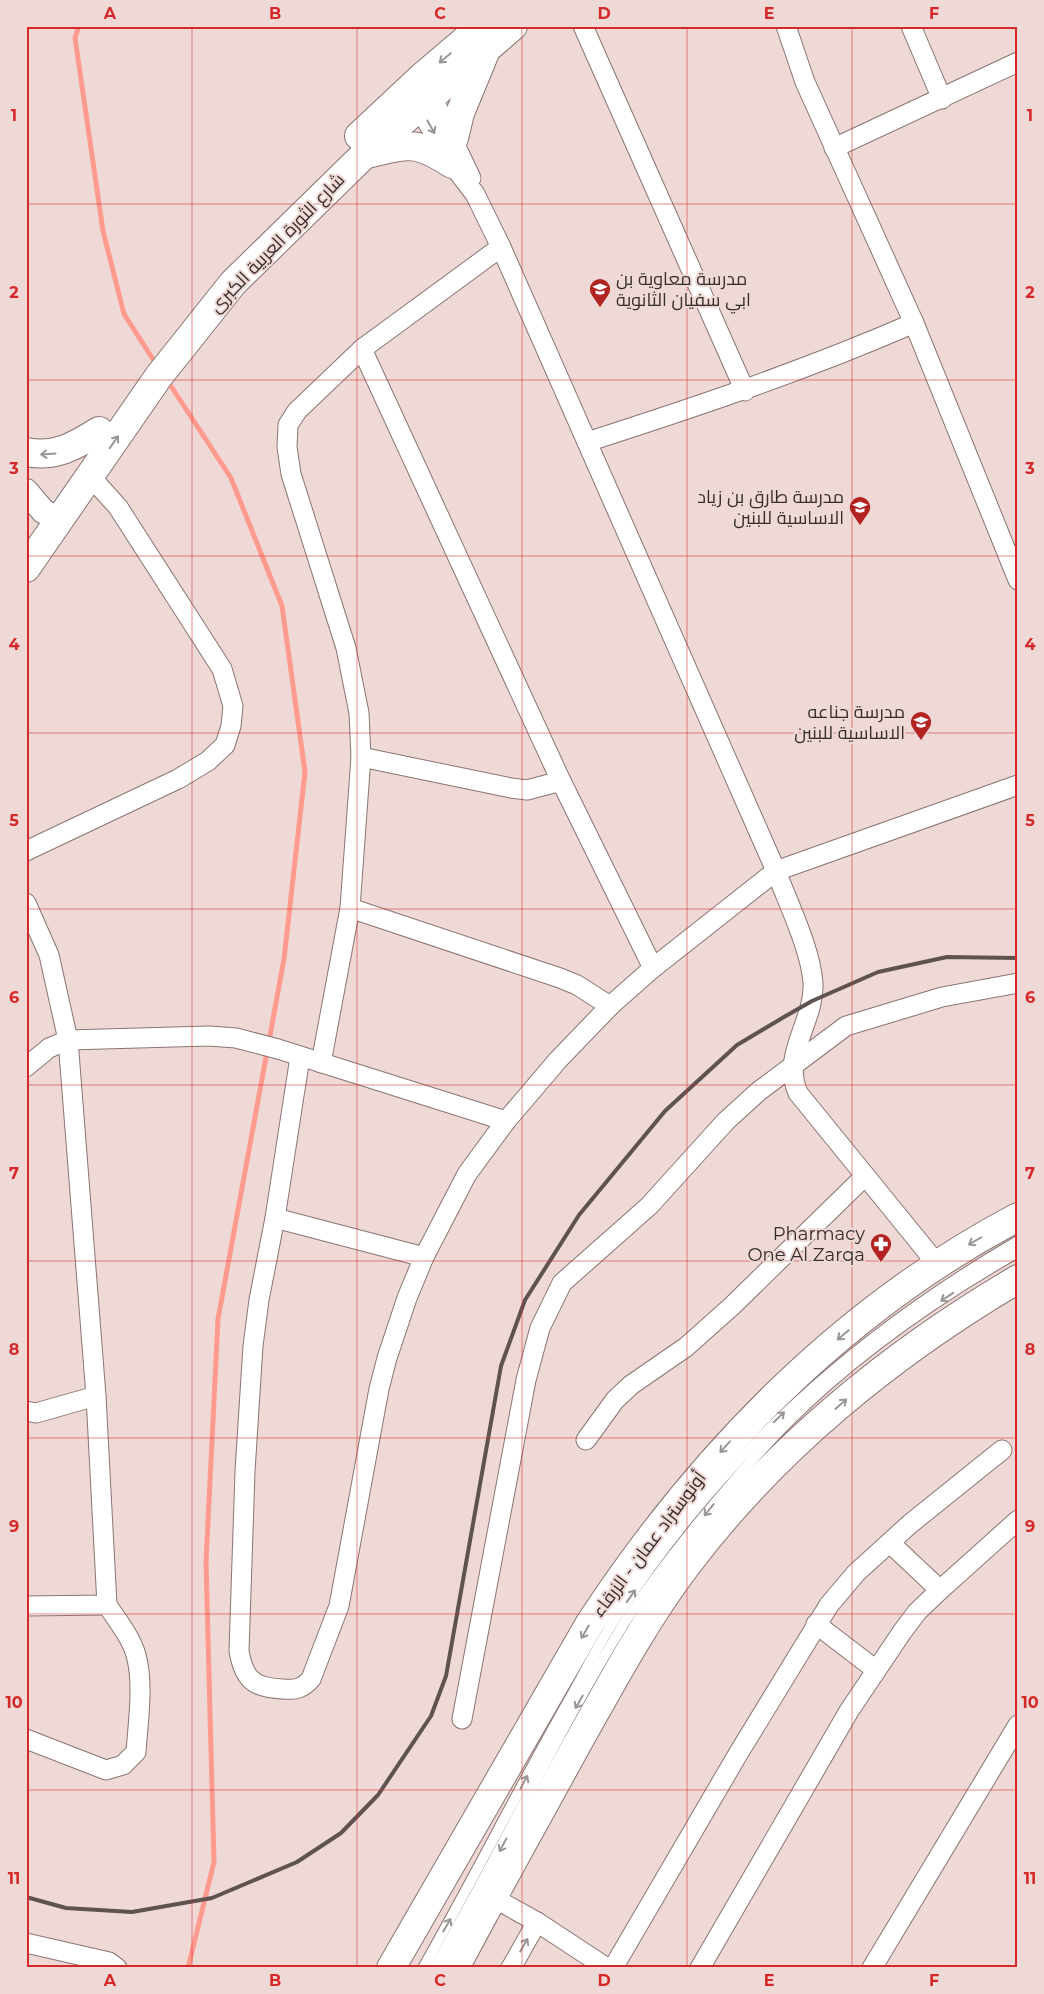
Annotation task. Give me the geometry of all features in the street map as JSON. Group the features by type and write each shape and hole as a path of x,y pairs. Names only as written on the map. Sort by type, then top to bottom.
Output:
{"main road":[{"name":"شارع الثورة العربية الكبرى","path":"26,568 38,520 98,431 152,370 228,262 261,228 485,38 513,26"},
{"path":"364,155 414,145 453,151 460,113 485,38"},
{"name":"شارع الثورة العربية الكبرى","path":"172,343 364,155 421,93"},
{"name":"شارع الثورة العربية الكبرى","path":"38,520 90,476 152,370"},
{"path":"26,452 43,455 59,453 98,431"},
{"name":"أوتوستراد عمان - الزرقاء","path":"391,1968 590,1623 644,1544 705,1470 771,1400 842,1336 937,1264 1018,1217"},
{"path":"455,1968 492,1897 638,1635 687,1565 719,1525 790,1450 863,1386 928,1336 1018,1279"}],"street":[{"path":"583,26 745,390"},
{"path":"786,26 797,65 914,323 1018,580"},
{"path":"911,26 942,98"},
{"path":"834,148 1018,62"},
{"path":"421,93 453,151 501,247 776,871 811,966 813,984 812,1001 792,1064 794,1084 798,1093 937,1264"},
{"path":"421,93 453,151 470,173 475,194"},
{"path":"321,1063 350,908 361,757 359,712 346,648 291,474 287,447 288,425 297,411 362,349 501,247"},
{"path":"587,442 814,366 914,323"},
{"path":"362,349 560,780 653,968"},
{"path":"26,851 178,779 200,766 225,745 232,726 233,706 230,688 222,669 118,507 90,476"},
{"path":"361,757 527,790 560,780"},
{"path":"300,1057 276,1218 259,1300 253,1346 245,1472 239,1651 247,1675 255,1684 265,1688 294,1690 303,1687 311,1679 328,1639 338,1606 387,1358 407,1298 424,1257 466,1174 506,1121 558,1060 610,1006 653,968 776,871 1018,785"},
{"path":"26,904 48,955 68,1040 96,1396 107,1605 133,1646 137,1657 139,1692 136,1752 123,1765 114,1769 106,1770 26,1738"},
{"path":"350,908 560,978 577,985 610,1006"},
{"path":"462,1719 526,1380 540,1328 554,1297 573,1272 649,1206 726,1121 792,1064 833,1034 864,1019 942,997 1018,983"},
{"path":"26,1067 49,1048 68,1040 209,1036 236,1038 278,1049 506,1121"},
{"path":"586,1440 615,1400 631,1385 686,1347 732,1306 865,1176"},
{"path":"276,1218 424,1257"},
{"path":"26,1411 36,1413 96,1396"},
{"path":"613,1968 816,1624 856,1573 1002,1450"},
{"path":"700,1968 849,1711 917,1612 1018,1520"},
{"path":"890,1543 940,1590"},
{"path":"26,1606 107,1605"},
{"path":"816,1624 876,1670"},
{"path":"872,1968 1018,1725"},
{"path":"492,1897 537,1922 607,1968"},
{"path":"511,1968 537,1922"},
{"path":"26,1943 109,1962 117,1968"}],"lane":[{"path":"422,1968 615,1619 681,1528 747,1451 804,1393 835,1366 905,1313 1018,1241"},
{"path":"434,1968 477,1893 561,1734 624,1624 663,1568 716,1501 785,1425 827,1388 915,1318 1018,1252"}],"waterway":[{"path":"79,26 75,38 103,231 124,314 156,364"},
{"path":"167,380 231,478 282,606 305,772 284,959 218,1319 206,1562 214,1862 188,1968"}],"railway":[{"path":"26,1897 66,1908 132,1912 212,1898 297,1862 341,1833 378,1795 431,1716 446,1676 501,1366 525,1300 579,1215 665,1111 737,1045 784,1017 812,1001 878,972 947,957 1018,958"}],"place":[{"name":"مدرسة معاوية بن ابي سفيان الثانوية","path":"600,308"},
{"name":"مدرسة طارق بن زياد الاساسية للبنين","path":"860,526"},
{"name":"مدرسة جناعه الاساسية للبنين","path":"921,741"},
{"name":"Pharmacy One Al Zarqa","path":"881,1263"}]}
